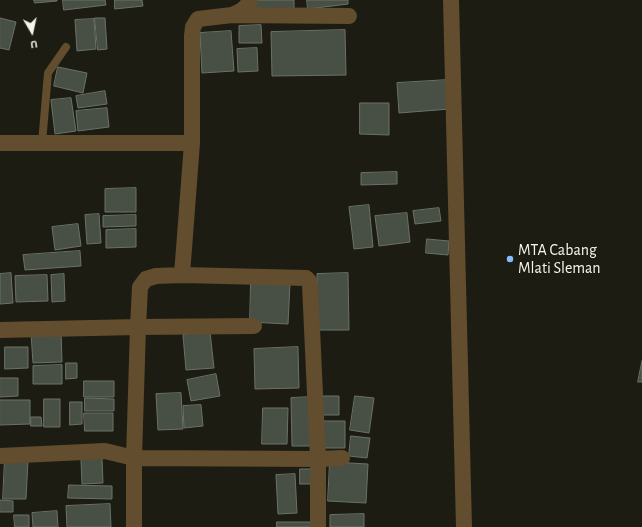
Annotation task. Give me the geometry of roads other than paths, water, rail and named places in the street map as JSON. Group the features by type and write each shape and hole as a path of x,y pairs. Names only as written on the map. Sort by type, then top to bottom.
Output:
{"street":[{"path":"232,15 240,12 246,7 250,0"},
{"path":"451,0 464,527"},
{"path":"182,275 192,143 192,36 193,27 198,19 232,15 349,16"},
{"path":"0,143 192,143"},
{"path":"134,527 134,458 140,287 146,279 156,276 182,275 306,278 309,281 318,459 318,527"},
{"path":"0,330 254,326"},
{"path":"0,456 105,451 134,458 342,458"}],"lane":[{"path":"42,143 48,72 66,47"}],"place":[{"name":"MTA Cabang Mlati Sleman","path":"510,259"}]}
